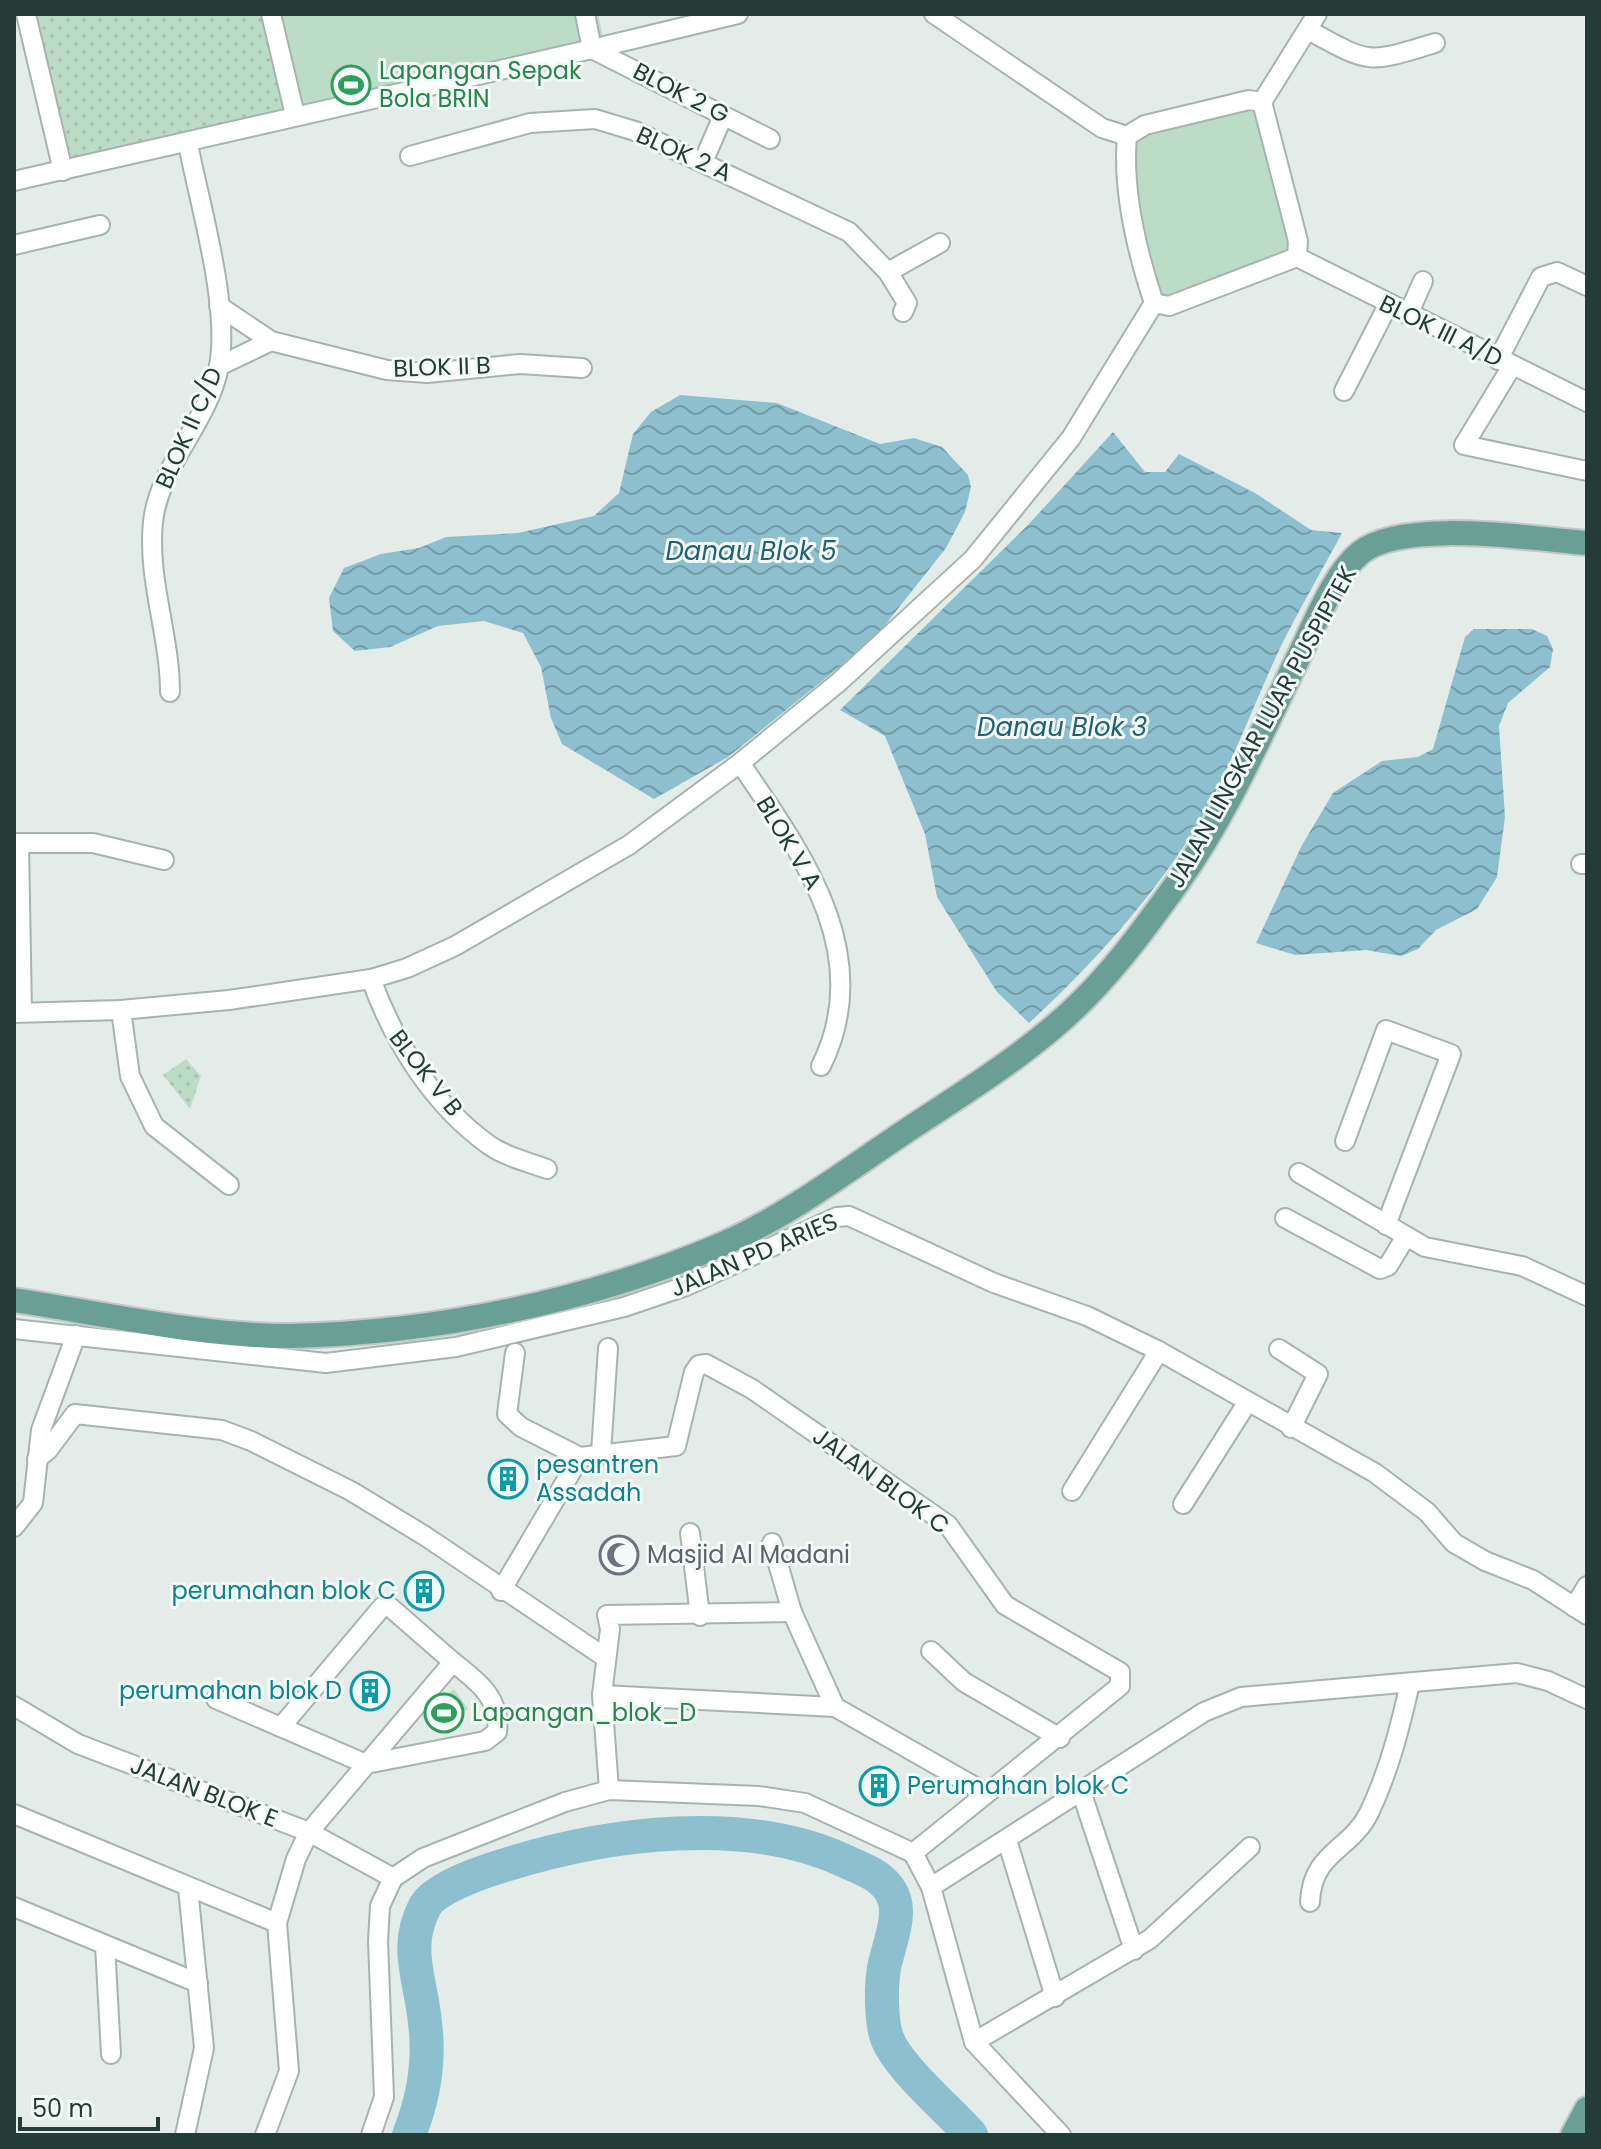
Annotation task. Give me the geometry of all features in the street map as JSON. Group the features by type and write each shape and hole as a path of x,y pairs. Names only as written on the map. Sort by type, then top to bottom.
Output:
{"main road":[{"name":"JALAN LINGKAR LUAR PUSPIPTEK","path":"14,1300 188,1326 288,1336 377,1329 527,1306 635,1276 724,1243 807,1198 990,1075 1085,999 1113,968 1187,869 1235,785 1310,633 1358,555 1376,544 1466,532 1587,543"},
{"path":"1573,2135 1587,2109"}],"street":[{"path":"26,14 63,171"},
{"path":"271,14 295,115"},
{"path":"585,14 592,49"},
{"path":"14,181 188,144 295,115 738,14"},
{"path":"934,14 1102,128 1127,136 1145,125 1249,100 1262,102"},
{"path":"1154,303 1169,306 1297,257 1298,241 1262,102 1312,22 1366,58 1382,60 1435,43"},
{"name":"BLOK 2 G","path":"592,49 770,139"},
{"path":"703,162 723,116"},
{"name":"BLOK 2 A","path":"410,156 530,123 595,119 635,131 849,232 888,272 907,303 903,312"},
{"path":"1127,136 1125,159 1142,267 1154,303"},
{"name":"BLOK II C/D","path":"170,692 170,663 151,547 153,520 165,480 200,413 219,366 219,306 188,144"},
{"path":"14,245 100,225"},
{"path":"888,272 940,243"},
{"name":"BLOK III A/D","path":"1297,257 1587,402"},
{"path":"1587,286 1557,272 1541,277 1505,363 1464,445 1587,471"},
{"path":"1408,315 1423,281"},
{"path":"164,860 93,843 16,844 18,1012 121,1010 258,996 371,979 407,968 455,946 559,888 629,845 740,763 839,682 973,559 1071,438 1154,303"},
{"path":"1344,391 1388,305"},
{"name":"BLOK II B","path":"219,306 271,341 387,370 427,373 520,364 582,368"},
{"path":"219,366 271,341"},
{"name":"BLOK V A","path":"740,763 813,876 832,929 839,967 837,1025 821,1066"},
{"name":"BLOK V B","path":"371,979 386,1020 445,1104 489,1145 547,1169"},
{"path":"121,1010 130,1076 154,1126 229,1185"},
{"path":"1345,1141 1386,1030 1451,1054 1386,1225"},
{"path":"1299,1173 1405,1238 1439,1252 1522,1266 1587,1296"},
{"name":"JALAN PD ARIES","path":"14,1329 326,1363 456,1347 624,1307 686,1286 842,1216 855,1218 994,1283 1087,1316 1159,1351 1375,1473 1412,1499 1454,1543 1485,1561 1533,1580 1581,1611"},
{"path":"1285,1218 1369,1267 1380,1269 1388,1266 1405,1238"},
{"path":"14,1527 33,1503 41,1430 76,1335"},
{"path":"515,1353 507,1414 521,1427 580,1457 601,1453 608,1348"},
{"path":"1279,1349 1318,1374 1291,1428"},
{"path":"1072,1491 1159,1351"},
{"name":"JALAN BLOK C","path":"601,1453 676,1446 694,1372 699,1365 706,1364 752,1389 948,1525 1005,1605 1116,1666 1123,1677 1120,1686 1060,1738 913,1853"},
{"path":"1183,1504 1247,1403"},
{"path":"37,1459 48,1450 67,1419 75,1414 222,1430 251,1441 351,1491 425,1536 501,1591 606,1658"},
{"path":"501,1591 580,1457"},
{"path":"690,1533 700,1616"},
{"path":"772,1543 792,1612 835,1707"},
{"path":"1581,1611 1587,1586"},
{"path":"216,1699 366,1764 485,1741 497,1732 497,1707 479,1683 390,1607 382,1607 281,1727"},
{"path":"609,1790 602,1695 610,1629 607,1615 700,1616 792,1612"},
{"path":"931,1651 964,1682 1060,1738"},
{"path":"265,2135 285,2086 290,2060 277,1923 296,1859 309,1832 453,1662"},
{"path":"931,1887 1223,1703 1260,1694 1517,1673 1548,1681 1587,1699"},
{"path":"1310,1902 1312,1876 1367,1816 1396,1747 1410,1683"},
{"path":"602,1695 835,1707 986,1793"},
{"name":"JALAN BLOK E","path":"14,1706 78,1744 309,1832 393,1878"},
{"path":"371,2135 383,2108 384,2097 378,1941 380,1906 393,1878 423,1858 565,1802 609,1790 759,1796 805,1803 913,1853 931,1887 974,2042 1061,2135"},
{"path":"1081,1791 1134,1950"},
{"path":"14,1814 277,1923"},
{"path":"1007,1840 1055,1997"},
{"path":"974,2042 1134,1950 1207,1891 1250,1847"},
{"path":"185,2135 204,2048 188,1888"},
{"path":"14,1907 198,1983"},
{"path":"105,1945 111,2054"}],"green space":[{"path":"34,14 269,14 290,113 65,162"},
{"name":"Lapangan Sepak Bola BRIN","path":"269,14 598,14 605,45 290,113"},
{"path":"1262,102 1297,257 1154,303 1125,159 1145,125"},
{"path":"186,1059 201,1076 190,1109 163,1075"},
{"name":"Lapangan_blok_D","path":"454,1689 468,1709 432,1730 422,1716"}],"water":[{"name":"Danau Blok 5","path":"680,395 777,403 880,444 914,438 942,447 968,475 971,487 965,512 946,548 874,639 728,757 654,799 562,744 551,718 541,667 523,633 484,621 438,626 390,647 355,651 333,631 329,598 344,568 381,554 419,548 446,537 518,533 594,516 619,493 633,434 651,412"},
{"name":"Danau Blok 3","path":"1113,432 1145,472 1165,472 1179,454 1255,493 1311,530 1342,533 1281,646 1229,765 1192,834 1116,934 1029,1023 997,992 937,897 925,834 885,736 840,710 1028,525"},
{"path":"1474,629 1532,629 1547,636 1553,649 1550,667 1508,703 1499,726 1505,817 1497,877 1477,909 1436,930 1418,949 1401,956 1366,950 1295,955 1256,943 1302,845 1333,793 1382,761 1418,757 1433,749 1465,637"}],"waterway":[{"path":"409,2135 422,2094 427,2052 415,1964 415,1936 425,1906 431,1899 450,1886 505,1865 587,1844 632,1837 722,1833 808,1847 866,1871 887,1886 895,1900 896,1919 882,1984 886,2035 891,2047 911,2073 971,2135"}],"place":[{"name":"Lapangan Sepak Bola BRIN","path":"351,85"},
{"name":"pesantren Assadah","path":"508,1479"},
{"name":"Masjid Al Madani","path":"619,1555"},
{"name":"perumahan blok C","path":"424,1591"},
{"name":"perumahan blok D","path":"370,1691"},
{"name":"Lapangan_blok_D","path":"444,1713"},
{"name":"Perumahan blok C","path":"879,1786"}]}
